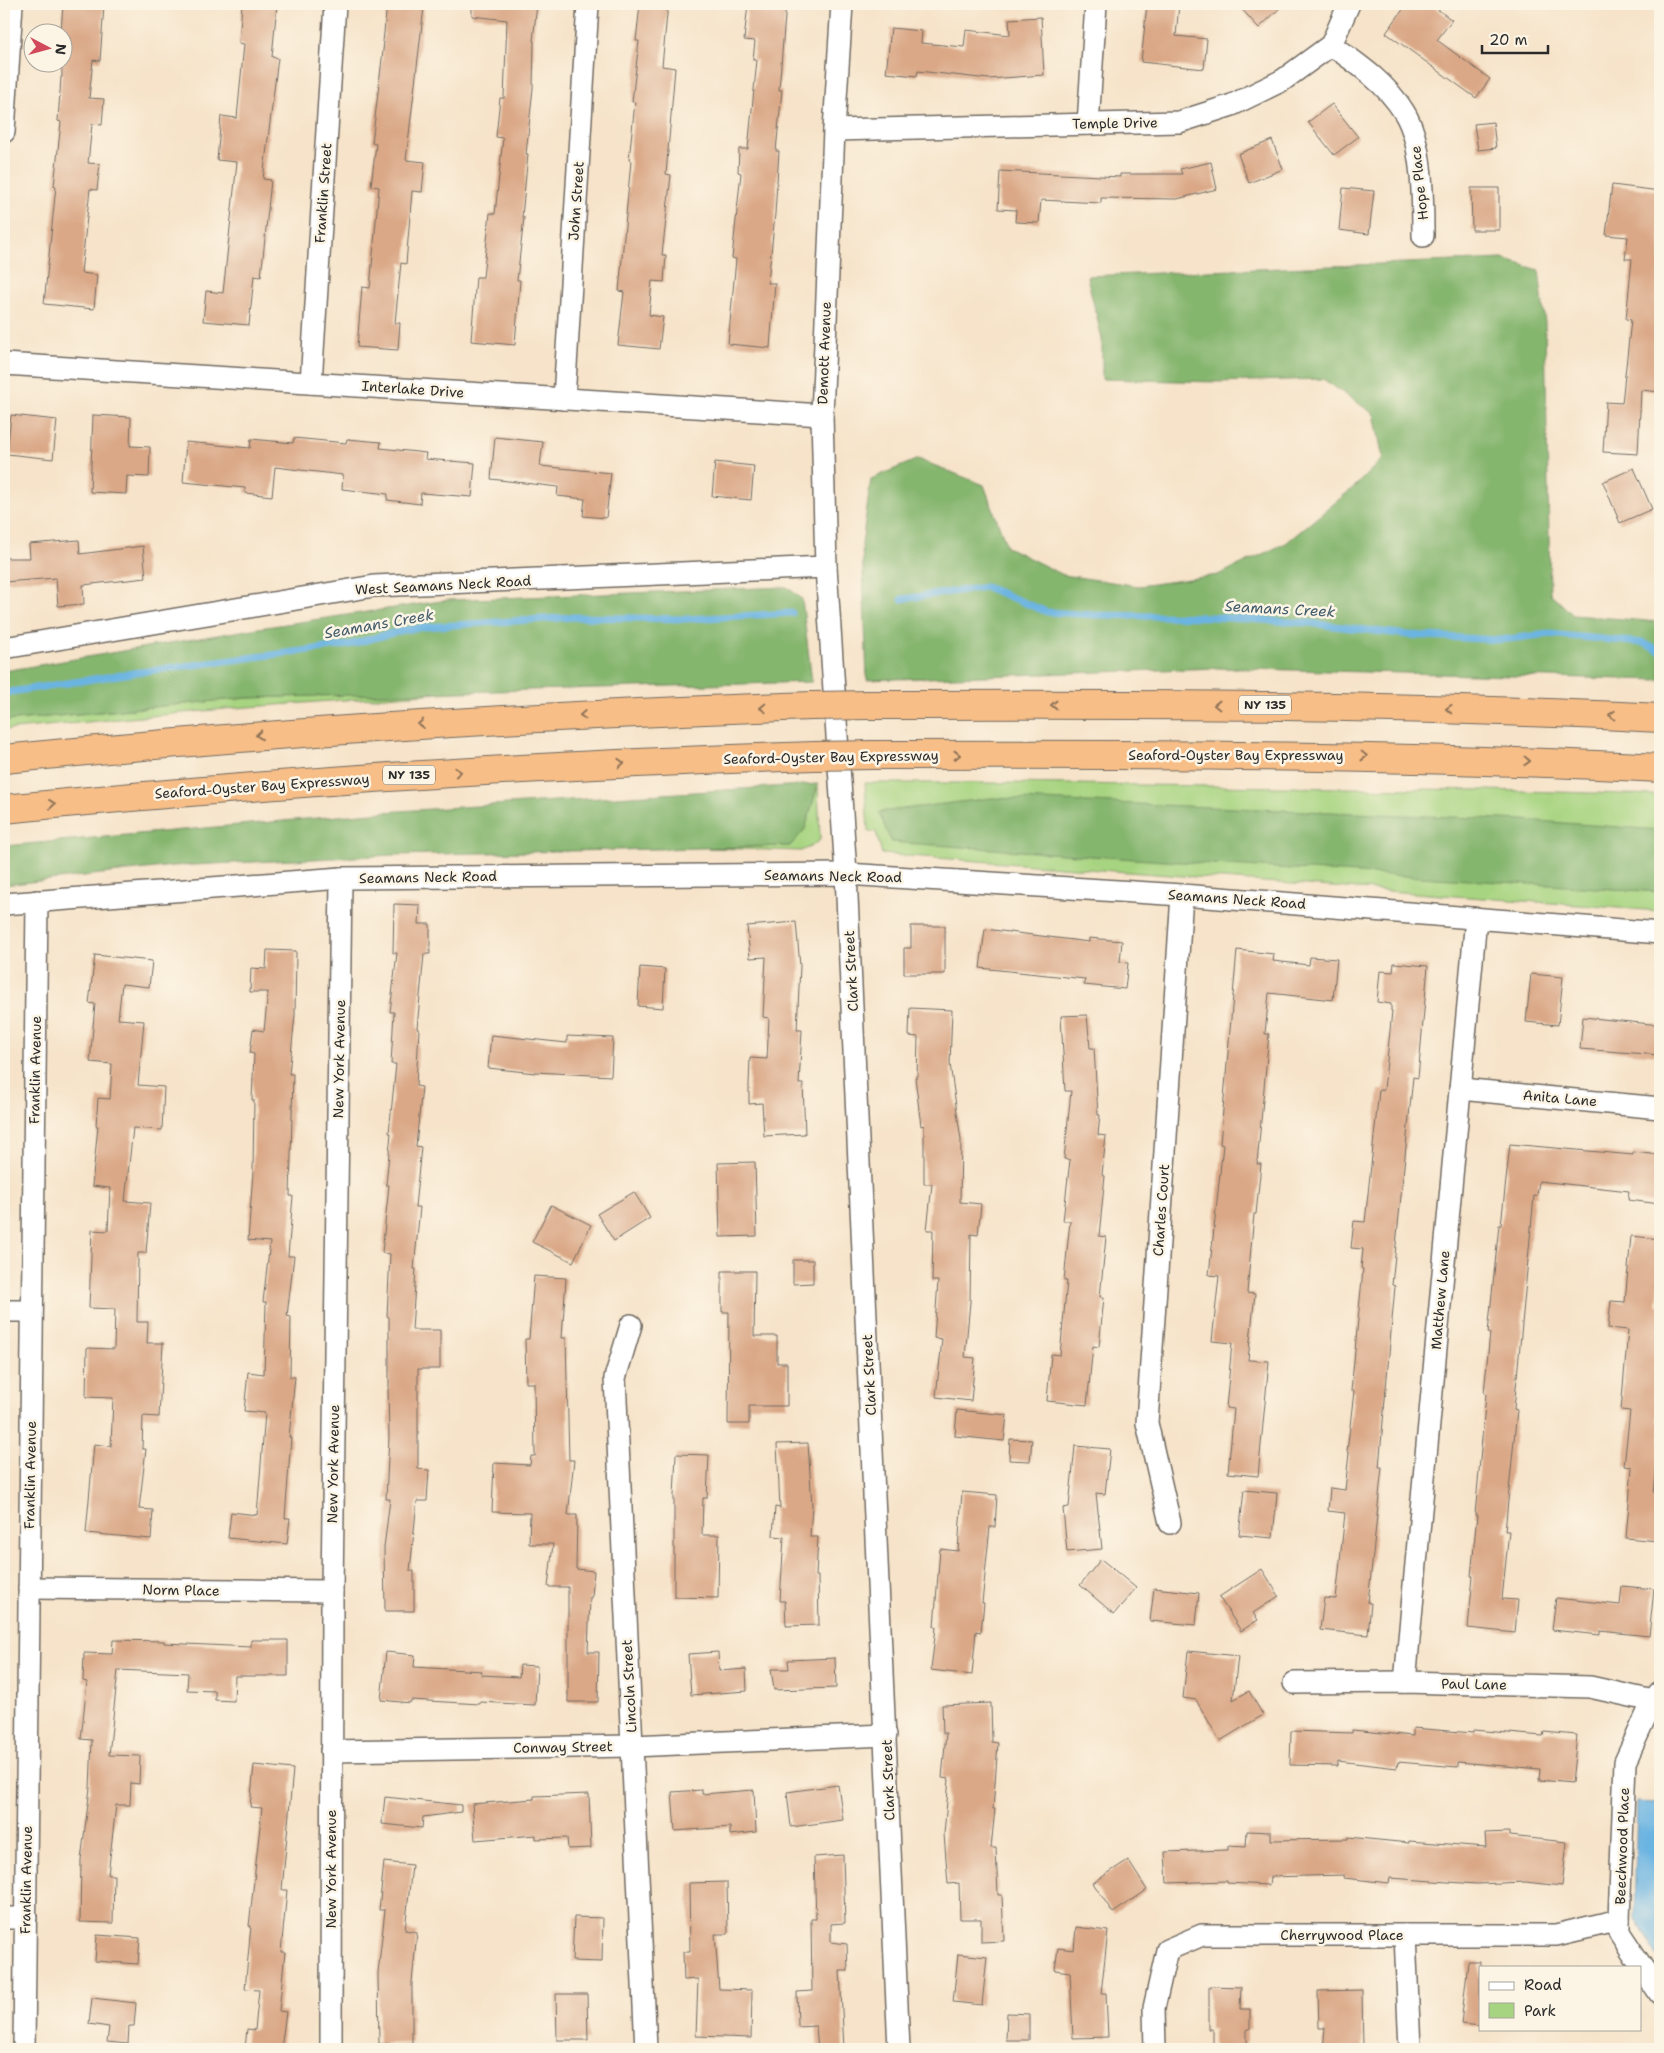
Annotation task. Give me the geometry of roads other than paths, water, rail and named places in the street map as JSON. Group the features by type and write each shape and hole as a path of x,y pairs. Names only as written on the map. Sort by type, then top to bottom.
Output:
{"highway":[{"name":"NY 135","path":"4,758 266,734 632,712 823,704 1376,707 1660,718"},
{"name":"Seaford-Oyster Bay Expressway","path":"4,809 270,784 634,762 815,756 1212,754 1540,762 1660,768"}],"street":[{"path":"4,132 12,4"},
{"name":"Franklin Street","path":"311,383 335,4"},
{"name":"John Street","path":"564,399 588,4"},
{"name":"Demott Avenue","path":"823,704 826,567 822,415 834,130 842,4"},
{"path":"1088,124 1096,4"},
{"path":"1331,45 1349,4"},
{"name":"Temple Drive","path":"834,130 1179,122 1232,105 1283,80 1331,45"},
{"name":"Hope Place","path":"1331,45 1370,73 1390,93 1405,113 1414,137 1420,169 1424,236"},
{"name":"Interlake Drive","path":"4,364 822,415"},
{"name":"West Seamans Neck Road","path":"4,648 374,586 826,567"},
{"name":"Clark Street","path":"823,704 846,874 899,2049"},
{"name":"Seamans Neck Road","path":"4,904 341,878 846,874 1182,895 1660,933"},
{"name":"New York Avenue","path":"331,2049 330,1751 341,878"},
{"name":"Charles Court","path":"1170,1523 1147,1423 1182,895"},
{"name":"Franklin Avenue","path":"24,2049 37,901"},
{"name":"Matthew Lane","path":"1405,1682 1476,918"},
{"name":"Anita Lane","path":"1460,1089 1660,1108"},
{"path":"4,1311 32,1311"},
{"name":"Lincoln Street","path":"631,1325 615,1378 646,2049"},
{"name":"Norm Place","path":"29,1588 332,1591"},
{"name":"Paul Lane","path":"1294,1684 1405,1682 1590,1687 1657,1697"},
{"name":"Beechwood Place","path":"1642,1966 1620,1932 1618,1920 1625,1762 1657,1697"},
{"name":"Conway Street","path":"330,1751 632,1746 886,1735"},
{"path":"4,1918 26,1918"},
{"name":"Cherrywood Place","path":"1155,2049 1154,2008 1167,1950 1202,1936 1556,1935 1618,1920"},
{"path":"1405,1935 1410,2049"},
{"name":"Beechwood Place","path":"1642,1966 1660,1994"}],"water":[{"path":"1637,1802 1660,1803 1660,1959 1634,1915"}],"waterway":[{"name":"Seamans Creek","path":"902,599 986,587 1047,612 1095,615 1213,617 1309,623 1408,635 1500,640 1549,634 1643,643 1660,651"},
{"name":"Seamans Creek","path":"4,693 132,673 348,645 404,630 425,627 574,617 687,619 792,613"}]}
